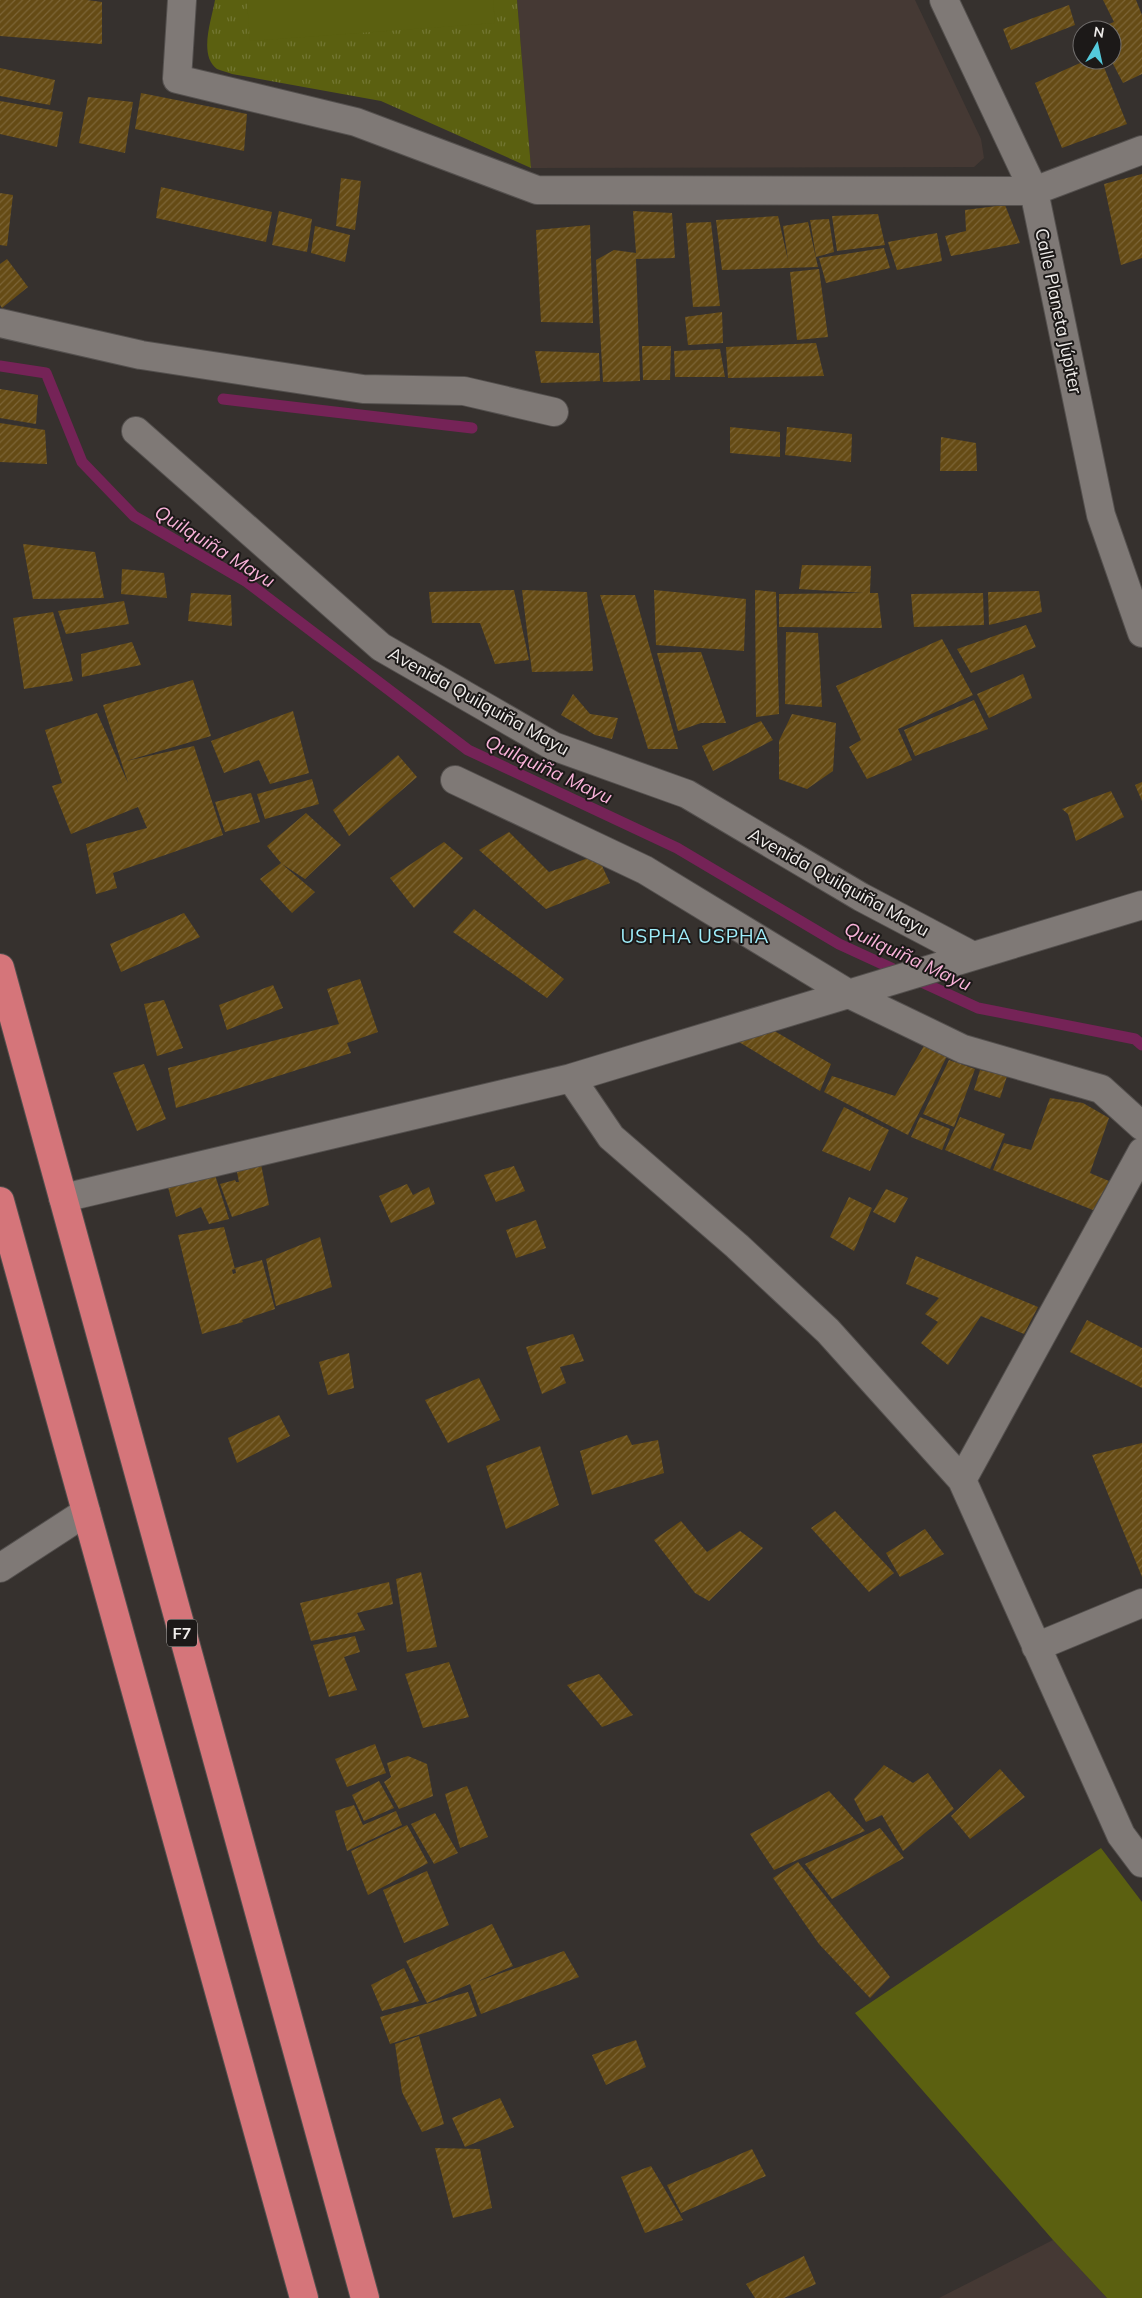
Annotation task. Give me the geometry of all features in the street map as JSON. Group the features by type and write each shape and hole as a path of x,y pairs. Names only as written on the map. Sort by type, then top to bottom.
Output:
{"highway":[{"name":"F7","path":"0,968 365,2298"},
{"path":"0,1201 304,2298"}],"street":[{"path":"182,0 177,79 356,122 538,190 1034,191 1142,150"},
{"name":"Calle Planeta Júpiter","path":"944,0 1034,191 1102,515 1142,633"},
{"path":"0,323 141,356 363,389 464,391 554,412"},
{"name":"Avenida Quilquiña Mayu","path":"136,431 381,647 554,746 687,794 861,897 973,956"},
{"path":"455,780 645,870 849,994 963,1049 1101,1089 1142,1126"},
{"path":"63,1198 571,1078 1142,905"},
{"path":"571,1078 611,1137 737,1246 828,1331 962,1480 1121,1835 1142,1864"},
{"path":"962,1480 1142,1152"},
{"path":"0,1568 86,1512"},
{"path":"1036,1647 1142,1603"}],"shaded area":[{"path":"517,0 915,0 981,139 984,158 974,167 531,168"},
{"path":"1053,2240 1107,2298 939,2298"}],"green space":[{"path":"215,0 517,0 531,168 381,101 232,74 217,69 211,63 207,46"},
{"path":"247,0 493,0 495,23 250,41"},
{"path":"1101,1848 1142,1902 1142,2298 1107,2298 1053,2240 855,2013"}],"building":[{"path":"0,0 87,0 102,2 102,44 0,36"},
{"path":"1103,0 1136,0 1142,15 1142,74 1123,83 1116,70 1122,70 1122,20 1113,20"},
{"path":"1069,5 1074,20 1072,26 1011,50 1003,29"},
{"path":"1072,67 1072,70 1105,70 1127,124 1062,148 1035,83"},
{"path":"0,68 55,80 50,105 0,96"},
{"path":"141,93 247,114 244,151 135,129"},
{"path":"88,97 133,102 125,153 79,143"},
{"path":"0,101 63,112 57,147 0,134"},
{"path":"1142,174 1142,258 1121,265 1104,184"},
{"path":"341,178 361,181 355,230 336,226"},
{"path":"161,187 272,212 266,242 156,218"},
{"path":"0,193 13,195 7,246 0,245"},
{"path":"1005,205 1020,243 951,256 945,236 966,231 965,210"},
{"path":"279,211 312,219 307,252 272,245"},
{"path":"633,211 672,213 675,258 636,259 640,381 603,382 596,260 614,250 636,253"},
{"path":"878,214 885,245 837,251 832,216"},
{"path":"778,216 788,260 783,226 808,222 818,267 722,270 716,220"},
{"path":"829,219 834,252 816,257 810,220"},
{"path":"711,222 720,306 693,307 686,223"},
{"path":"590,225 593,323 541,322 536,230"},
{"path":"315,226 350,235 345,262 311,253"},
{"path":"937,233 942,261 897,270 888,242"},
{"path":"884,248 890,268 826,283 819,258"},
{"path":"7,259 28,287 2,308 0,305 0,264"},
{"path":"819,269 828,337 797,340 790,272"},
{"path":"722,312 723,343 688,345 685,317"},
{"path":"816,343 824,376 728,378 726,347"},
{"path":"642,346 671,346 670,380 643,380"},
{"path":"720,349 725,377 675,377 674,351"},
{"path":"535,351 599,353 600,381 541,383"},
{"path":"0,389 38,395 36,424 0,418"},
{"path":"0,423 45,430 47,464 0,462"},
{"path":"730,427 780,432 780,457 730,453"},
{"path":"787,427 852,434 851,462 785,455"},
{"path":"941,437 976,443 977,471 940,471"},
{"path":"23,544 95,552 104,598 33,599"},
{"path":"802,565 871,566 870,593 878,593 882,628 779,627 779,594 864,593 799,589"},
{"path":"122,569 164,573 167,598 121,594"},
{"path":"514,590 529,660 495,664 480,623 432,623 429,592"},
{"path":"522,590 587,592 593,671 532,672"},
{"path":"654,590 746,599 744,651 656,645"},
{"path":"755,590 776,592 779,714 756,717"},
{"path":"1039,591 1042,612 989,625 988,592"},
{"path":"191,593 231,595 232,626 188,621"},
{"path":"983,593 984,625 914,627 911,594"},
{"path":"600,595 635,595 678,749 648,749"},
{"path":"124,601 129,624 66,634 58,611"},
{"path":"53,612 73,681 24,689 13,618"},
{"path":"1026,625 1036,647 971,673 957,649"},
{"path":"786,632 818,633 822,707 785,704"},
{"path":"942,639 973,695 898,729 912,760 867,779 849,747 861,740 836,686"},
{"path":"132,642 141,665 82,677 81,654"},
{"path":"701,652 726,723 701,723 678,731 657,653"},
{"path":"1023,674 1032,698 989,718 977,694"},
{"path":"193,680 211,736 126,761 194,746 223,835 113,873 117,888 96,894 86,844 147,828 138,807 71,834 52,786 62,783 45,730 97,713 128,783 103,705"},
{"path":"573,694 590,714 618,718 612,739 595,735 561,715"},
{"path":"974,700 988,729 915,756 904,730"},
{"path":"293,711 309,773 270,784 259,760 224,773 211,741"},
{"path":"792,714 836,723 833,771 807,789 779,779 779,741"},
{"path":"761,721 773,740 713,771 702,746"},
{"path":"398,755 417,777 349,836 333,810"},
{"path":"312,779 319,804 265,819 257,794"},
{"path":"1142,782 1142,801 1135,785"},
{"path":"1111,791 1124,817 1076,841 1068,814 1062,809"},
{"path":"251,793 260,822 225,832 215,802"},
{"path":"306,813 341,845 305,879 282,864 315,892 292,913 260,879 281,863 267,846"},
{"path":"509,832 549,872 597,855 610,883 546,909 479,850"},
{"path":"444,842 463,858 414,908 390,878"},
{"path":"474,909 564,979 547,998 453,932"},
{"path":"184,913 200,937 121,972 110,944"},
{"path":"360,979 378,1032 347,1043 351,1053 176,1108 168,1068 339,1024 327,989"},
{"path":"273,985 283,1008 227,1030 219,1005"},
{"path":"164,1000 183,1048 157,1056 144,1004"},
{"path":"771,1029 831,1064 820,1091 739,1042"},
{"path":"925,1044 947,1056 908,1135 824,1092 832,1076 895,1096"},
{"path":"949,1060 975,1069 954,1127 923,1114"},
{"path":"144,1064 166,1119 137,1131 113,1073"},
{"path":"980,1070 1007,1076 1000,1098 974,1090"},
{"path":"1050,1098 1083,1103 1109,1118 1090,1173 1109,1181 1093,1210 993,1170 1004,1143 1031,1150"},
{"path":"844,1107 889,1130 870,1171 822,1151"},
{"path":"920,1117 950,1129 942,1150 911,1137"},
{"path":"960,1117 1005,1134 990,1169 945,1150"},
{"path":"260,1159 269,1205 232,1217 220,1184 235,1180 239,1182 236,1167"},
{"path":"514,1166 525,1191 496,1202 484,1175"},
{"path":"215,1175 229,1219 209,1224 201,1207 176,1217 168,1187"},
{"path":"407,1184 413,1195 429,1187 435,1204 391,1223 379,1196"},
{"path":"886,1189 908,1198 895,1223 873,1212"},
{"path":"849,1197 872,1208 854,1251 830,1237"},
{"path":"536,1220 546,1248 516,1258 506,1230"},
{"path":"224,1227 235,1269 232,1270 233,1274 236,1273 235,1268 262,1260 275,1309 242,1320 243,1322 202,1334 178,1235"},
{"path":"320,1237 332,1287 276,1306 266,1259"},
{"path":"916,1256 1038,1307 1024,1334 981,1316 948,1365 921,1343 938,1322 925,1314 939,1298 906,1284"},
{"path":"1087,1320 1142,1348 1142,1388 1070,1352"},
{"path":"573,1334 584,1361 560,1367 566,1383 542,1394 526,1347"},
{"path":"349,1353 354,1388 328,1395 319,1362"},
{"path":"479,1378 500,1420 448,1443 425,1400"},
{"path":"279,1415 290,1436 237,1463 228,1438"},
{"path":"627,1435 632,1445 658,1440 664,1473 592,1495 580,1451"},
{"path":"1142,1443 1142,1577 1092,1455"},
{"path":"540,1446 559,1505 506,1529 486,1466"},
{"path":"835,1511 894,1573 869,1592 811,1528"},
{"path":"681,1521 707,1552 740,1531 763,1548 709,1601 695,1593 654,1540"},
{"path":"925,1529 944,1554 900,1577 886,1553"},
{"path":"421,1572 437,1647 407,1652 396,1579"},
{"path":"389,1582 393,1604 357,1613 365,1630 311,1641 300,1603"},
{"path":"355,1636 360,1652 344,1657 357,1690 329,1697 313,1645"},
{"path":"449,1662 469,1717 423,1728 405,1674"},
{"path":"599,1674 633,1715 602,1727 567,1685"},
{"path":"375,1744 386,1773 347,1787 335,1759"},
{"path":"408,1756 427,1764 433,1796 399,1809 384,1782 391,1777 387,1763"},
{"path":"884,1765 913,1783 928,1773 954,1809 903,1851 882,1815 866,1822 854,1799"},
{"path":"1000,1769 1025,1797 970,1839 951,1816"},
{"path":"379,1781 394,1808 364,1821 352,1795"},
{"path":"467,1786 488,1837 460,1848 445,1794"},
{"path":"829,1791 865,1831 774,1870 750,1834"},
{"path":"354,1805 363,1825 396,1811 402,1825 347,1851 335,1811"},
{"path":"435,1813 458,1853 434,1864 411,1824"},
{"path":"407,1825 428,1863 368,1895 351,1851"},
{"path":"880,1828 904,1858 832,1899 805,1864"},
{"path":"798,1862 890,1977 870,1998 819,1944 773,1878"},
{"path":"427,1871 449,1925 404,1943 383,1890"},
{"path":"492,1924 513,1966 476,1982 564,1951 579,1977 481,2014 470,1984 427,2003 406,1961"},
{"path":"404,1968 419,2001 382,2011 371,1985"},
{"path":"468,1992 477,2016 390,2044 380,2017"},
{"path":"419,2036 444,2124 422,2132 402,2092 395,2044"},
{"path":"636,2040 646,2067 606,2085 592,2055"},
{"path":"500,2098 514,2127 465,2147 452,2118"},
{"path":"435,2148 480,2149 492,2208 453,2218"},
{"path":"752,2149 766,2176 681,2213 667,2185"},
{"path":"651,2166 683,2220 645,2233 621,2177"},
{"path":"804,2256 816,2284 784,2298 755,2298 746,2284"}],"waterway":[{"name":"Quilquiña Mayu","path":"0,366 46,373 82,462 134,516 247,582 468,750 677,848 839,944 978,1008 1135,1039 1142,1045"},
{"path":"223,399 472,428"}],"district":[{"name":"USPHA USPHA","path":"695,936"}]}
